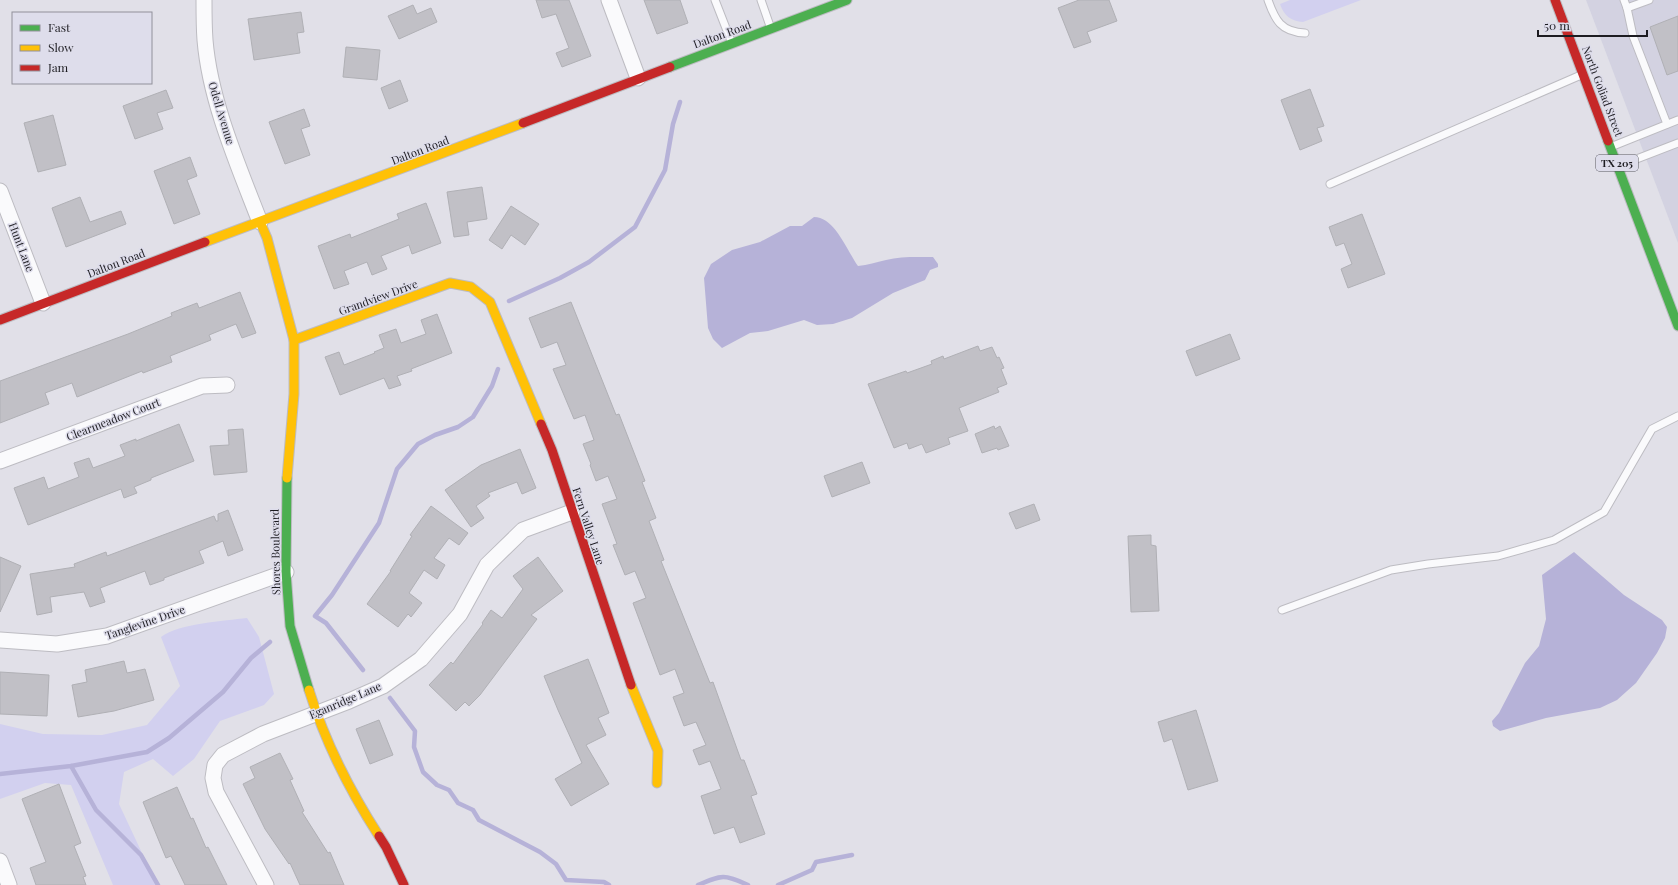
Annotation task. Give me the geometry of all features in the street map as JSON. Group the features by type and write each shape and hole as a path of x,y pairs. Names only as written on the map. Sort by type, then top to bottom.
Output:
{"street":[{"name":"Odell Avenue","path":"204,0 204,39 212,82 222,119 260,222"},
{"path":"610,0 638,78"},
{"name":"Dalton Road","path":"0,320 497,134 540,115 848,0"},
{"name":"North Goliad Street","path":"1555,0 1619,166 1678,326"},
{"name":"Hunt Lane","path":"0,191 43,303"},
{"name":"Shores Boulevard","path":"260,222 267,238 294,340 294,394 287,475 286,572 290,626 316,713 355,798 386,847 404,885"},
{"name":"Grandview Drive","path":"294,340 450,283 471,287"},
{"name":"Fern Valley Lane","path":"471,287 490,302 552,450 626,674 658,751 657,783"},
{"name":"Clearmeadow Court","path":"0,461 202,386 227,384"},
{"name":"Eganridge Lane","path":"266,885 216,792 213,778 215,765 223,755 263,734 383,686 421,659 460,614 487,565 523,530 572,512"},
{"name":"Tanglevine Drive","path":"0,640 57,644 107,636 286,572"},
{"path":"0,861 9,885"}],"lane":[{"path":"715,0 732,43"},
{"path":"760,0 771,28"},
{"path":"1268,0 1274,17 1283,28 1297,33 1304,33"},
{"path":"1624,0 1633,36 1667,124"},
{"path":"1627,8 1649,0"},
{"path":"1330,184 1583,74"},
{"path":"1611,146 1678,120"},
{"path":"1619,166 1678,143"},
{"path":"1282,610 1391,570 1498,556 1554,540 1604,512 1652,429 1678,416"}],"shaded area":[{"path":"1290,0 1361,0 1303,22 1288,17 1284,12 1280,4"},
{"path":"1586,0 1678,0 1678,243"},
{"path":"814,217 821,218 834,229 840,236 858,266 898,258 933,257 938,264 938,267 930,270 925,280 893,293 852,318 833,324 817,325 804,320 768,331 750,333 722,348 713,339 708,328 704,278 711,264 732,250 760,242 790,226 802,226"},
{"path":"1574,552 1624,595 1662,620 1667,627 1665,638 1657,653 1636,683 1617,700 1600,708 1546,718 1500,731 1493,726 1492,721 1499,713 1525,663 1539,646 1546,619 1542,575"},
{"path":"247,618 259,637 274,694 264,705 220,721 194,759 173,776 153,759 124,772 119,804 150,870 160,885 113,885 71,785 45,783 0,799 0,724 43,734 102,735 147,725 180,686 161,637 169,632 190,626"}],"building":[{"path":"536,0 569,0 591,56 562,67 556,53 569,48 556,14 542,18"},
{"path":"644,0 680,0 688,23 657,34"},
{"path":"1079,0 1109,0 1117,21 1087,32 1091,42 1074,48 1058,8"},
{"path":"413,5 417,14 431,8 437,22 399,39 388,16"},
{"path":"301,12 304,32 297,33 300,53 254,60 248,19"},
{"path":"1678,16 1678,71 1667,75 1650,27"},
{"path":"346,47 380,50 377,80 343,77"},
{"path":"400,80 408,101 389,109 381,88"},
{"path":"1310,89 1324,126 1317,128 1322,141 1300,150 1281,100"},
{"path":"166,90 173,108 157,113 163,129 135,139 123,106"},
{"path":"304,109 310,126 301,129 310,155 285,164 269,122"},
{"path":"53,115 66,165 38,172 24,123"},
{"path":"190,157 197,176 187,180 200,214 174,224 154,171"},
{"path":"482,187 487,219 467,222 469,235 454,237 447,192"},
{"path":"80,197 90,222 121,211 126,224 66,247 52,208"},
{"path":"426,203 441,243 412,254 409,245 381,256 387,269 372,275 367,262 344,271 349,284 334,289 318,246 350,234 351,238 399,219 397,214"},
{"path":"511,206 539,224 525,245 511,235 502,249 489,240"},
{"path":"1362,214 1385,274 1348,288 1341,269 1352,264 1344,243 1336,246 1329,227"},
{"path":"240,292 256,333 242,338 236,324 209,335 211,340 170,356 172,362 143,373 142,371 77,397 72,383 45,393 49,404 0,423 0,381 128,334 172,316 171,313 197,303 199,308"},
{"path":"571,302 616,415 619,414 645,481 642,482 656,518 649,521 664,560 661,561 710,683 713,682 741,760 744,760 757,794 751,796 765,834 740,843 734,827 714,834 701,796 721,789 710,761 699,765 693,750 706,745 696,722 684,726 673,697 684,693 675,669 660,675 633,603 646,598 635,571 625,575 613,545 617,544 602,504 617,499 608,476 596,481 583,444 594,440 585,415 574,419 553,369 566,365 557,342 541,348 529,318"},
{"path":"437,314 452,353 397,376 401,385 389,389 384,378 340,395 325,357 339,352 344,365 384,348 379,335 396,329 401,343 426,334 421,320"},
{"path":"1230,334 1240,359 1196,376 1186,351"},
{"path":"978,346 980,351 992,347 1004,368 1001,369 1007,384 997,388 999,392 959,408 968,431 948,438 950,444 926,453 922,444 909,449 907,443 894,448 868,384 906,371 907,373 932,364 931,361 943,356 944,359"},
{"path":"179,424 194,461 151,478 151,480 134,487 137,493 124,498 121,489 28,525 14,488 44,477 48,489 79,477 74,463 89,458 93,468 125,456 120,445 136,439 136,441"},
{"path":"994,426 995,429 1000,426 1009,446 982,453 975,434"},
{"path":"243,429 247,472 214,475 210,446 229,445 228,430"},
{"path":"520,449 536,488 522,494 517,482 488,493 490,496 476,506 484,518 471,527 445,490 481,465"},
{"path":"862,462 870,483 832,497 824,476"},
{"path":"1034,504 1040,520 1016,529 1009,513"},
{"path":"431,506 468,533 459,545 449,538 434,558 445,565 437,579 424,570 409,593 422,603 411,617 408,614 398,627 367,604 391,571 412,536 410,535"},
{"path":"228,510 243,550 228,556 223,541 199,551 204,563 164,578 164,580 150,585 145,571 100,588 105,602 90,607 84,592 50,597 52,612 37,615 30,574 75,567 74,564 106,552 107,556 214,516 216,521 218,521 218,514"},
{"path":"1151,535 1151,545 1156,546 1159,611 1131,612 1128,536"},
{"path":"0,557 21,566 0,612"},
{"path":"538,557 563,591 531,615 537,619 480,695 469,706 465,702 456,711 429,685 451,662 453,664 483,624 482,623 491,610 502,618 523,589 513,576"},
{"path":"588,659 609,713 598,718 606,735 586,745 609,784 571,806 555,779 582,763 544,676"},
{"path":"124,661 127,673 145,669 154,700 114,711 78,717 72,685 87,682 85,670"},
{"path":"0,672 49,675 47,716 0,714"},
{"path":"1196,710 1218,781 1188,790 1172,739 1164,742 1158,722"},
{"path":"379,720 393,755 370,764 356,729"},
{"path":"280,753 293,779 290,780 304,811 302,812 328,853 330,852 344,885 300,885 290,863 289,864 265,829 243,784 255,778 250,767"},
{"path":"59,784 81,843 74,846 86,876 83,877 86,885 36,885 30,868 46,862 22,799"},
{"path":"177,787 191,819 193,818 206,848 208,847 227,885 185,885 171,856 166,858 143,802"}],"waterway":[{"path":"509,301 560,278 589,262 635,227 665,170 673,124 680,102"},
{"path":"363,670 326,623 315,616 332,595 379,523 397,469 418,444 435,435 458,427 473,417 492,386 498,369"},
{"path":"0,774 71,766 147,752 169,738 223,692 251,658 270,642"},
{"path":"390,698 415,731 414,747 423,772 437,785 449,790 458,803 473,810 479,820 540,852 556,864 566,880 604,882 609,885"},
{"path":"71,766 96,810 141,855 158,885"},
{"path":"778,885 812,870 816,862 852,855"},
{"path":"698,885 723,877 748,885"}],"traffic: fast":[{"path":"670,67 847,0"},
{"path":"1608,141 1678,326"},
{"path":"287,478 286,572 290,626 309,690"}],"traffic: slow":[{"path":"205,242 523,123"},
{"path":"260,222 267,238 294,340 294,394 287,478"},
{"path":"294,340 450,283 471,287 490,302 541,424"},
{"path":"631,685 658,751 657,783"},
{"path":"309,690 315,709 339,766 358,802 379,836"}],"traffic: jam":[{"path":"1555,0 1608,141"},
{"path":"523,123 670,67"},
{"path":"0,320 205,242"},
{"path":"541,424 552,450 631,685"},
{"path":"379,836 386,847 404,885"}]}
